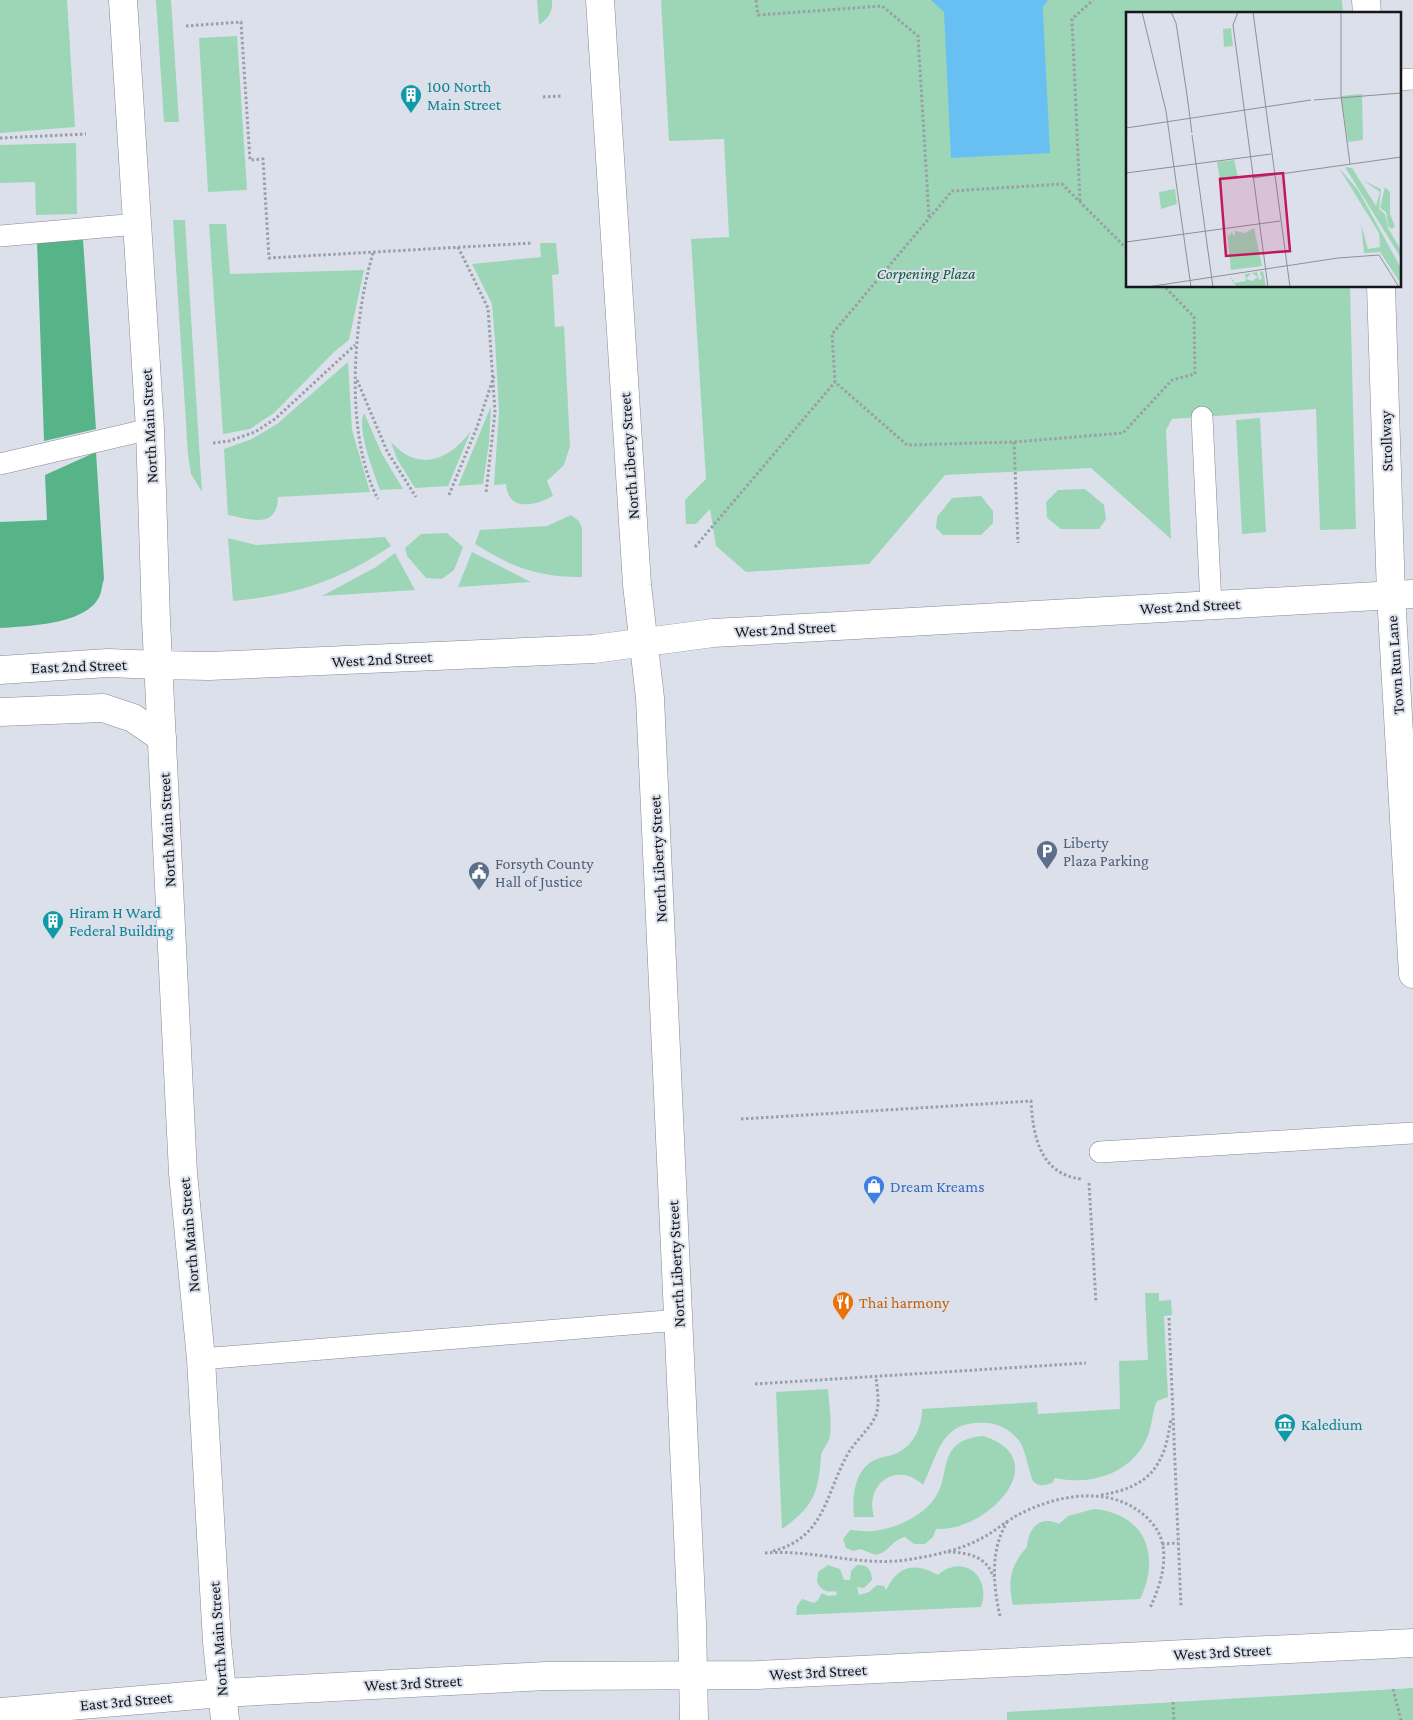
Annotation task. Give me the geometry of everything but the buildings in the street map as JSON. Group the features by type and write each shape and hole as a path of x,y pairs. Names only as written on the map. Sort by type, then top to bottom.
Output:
{"main road":[{"name":"North Main Street","path":"123,0 150,429 162,738 183,1173 201,1359 225,1720"},
{"name":"North Liberty Street","path":"600,0 637,586 650,698 679,1320 694,1675 694,1720"},
{"name":"Strollway","path":"1381,288 1402,595"},
{"name":"West 2nd Street","path":"159,665 209,666 594,649 713,633 1402,595"},
{"name":"Town Run Lane","path":"1402,595 1413,974"},
{"name":"East 2nd Street","path":"0,670 108,664 159,665"},
{"path":"0,712 103,708 133,718 162,738"},
{"name":"West 3rd Street","path":"222,1693 546,1676 767,1674 1413,1643"},
{"name":"East 3rd Street","path":"0,1712 222,1693"}],"lane":[{"path":"1400,80 1413,80"},
{"path":"0,236 137,224"},
{"path":"1202,417 1211,605"},
{"path":"0,464 11,463 150,429"},
{"path":"1100,1152 1413,1133"},
{"path":"201,1359 679,1320"}],"path":[{"path":"756,0 758,15 882,6 918,36 929,218"},
{"path":"1080,202 1072,19 1092,0"},
{"path":"186,26 241,22 250,160 263,159 269,258 533,243"},
{"path":"543,97 562,96"},
{"path":"0,138 86,134"},
{"path":"695,547 835,382 832,334 952,191 1062,184 1126,248"},
{"path":"458,248 488,308 494,374 495,429 486,492"},
{"path":"373,253 361,301 356,345 356,415 361,443 378,499"},
{"path":"835,382 907,445 1014,442 1123,433 1172,380 1195,374 1194,317 1166,288"},
{"path":"213,443 229,441 255,432 275,419 356,345"},
{"path":"449,495 477,428 494,374"},
{"path":"356,377 387,451 416,497"},
{"path":"1014,442 1018,543"},
{"path":"741,1119 1031,1101 1033,1128 1039,1150 1051,1167 1070,1177 1089,1180 1096,1303"},
{"path":"1168,1318 1181,1607"},
{"path":"755,1384 1086,1363"},
{"path":"876,1376 878,1402 876,1415 848,1454 816,1524 802,1539 783,1548 765,1553 800,1553 888,1562 945,1552 958,1552 978,1558 992,1572 1000,1616"},
{"path":"945,1552 984,1537 1008,1520 1041,1503 1070,1497 1098,1496 1124,1492 1156,1468 1164,1454 1169,1435 1172,1406"},
{"path":"1098,1496 1120,1499 1142,1512 1155,1527 1162,1544 1164,1566 1159,1588 1150,1608"},
{"path":"995,1583 996,1550 999,1535 1008,1520"},
{"path":"1162,1544 1178,1543"},
{"path":"1393,1689 1401,1720"},
{"path":"1173,1702 1174,1720"}],"green space":[{"path":"0,0 67,0 75,127 0,133"},
{"path":"156,0 171,0 179,122 164,122"},
{"path":"537,0 552,0 552,8 549,15 539,25"},
{"name":"Corpening Plaza","path":"661,0 1342,0 1343,12 1126,12 1126,288 1350,288 1356,529 1320,530 1316,409 1172,419 1166,430 1171,539 1091,468 945,475 869,564 746,572 716,546 710,509 696,524 686,524 685,500 706,479 691,239 729,237 724,139 669,141"},
{"path":"237,36 247,190 208,192 199,38"},
{"path":"76,143 77,214 36,215 35,182 0,183 0,145"},
{"path":"173,220 185,220 202,492 191,474 188,455"},
{"path":"209,224 226,224 230,274 364,270 349,340 334,352 274,413 250,429 223,434"},
{"path":"83,240 96,429 44,441 37,241"},
{"path":"540,243 556,243 559,274 552,275 555,327 564,326 570,446 564,465 547,481 553,496 546,500 523,504 517,503 512,499 506,484 494,485 499,412 492,304 472,264 541,257"},
{"path":"348,362 352,430 370,492 278,497 273,514 261,520 228,515 224,449 252,439 277,424"},
{"path":"491,406 489,443 483,484 458,486"},
{"path":"364,413 382,454 403,489 380,490 364,439 362,420"},
{"path":"1260,418 1266,532 1242,534 1236,420"},
{"path":"471,431 448,486 415,488 397,459 391,442 402,452 412,457 423,460 433,459 453,449"},
{"path":"96,452 104,579 100,595 93,605 83,613 70,618 40,625 0,628 0,522 47,520 45,475"},
{"path":"1085,489 1104,505 1106,519 1099,529 1061,529 1047,518 1046,502 1058,490"},
{"path":"981,496 993,511 993,523 981,535 943,535 936,528 937,517 952,498"},
{"path":"571,515 579,521 582,528 582,577 566,577 526,570 475,544 480,530 547,526"},
{"path":"447,533 463,547 454,570 442,579 426,578 407,556 405,548 421,534"},
{"path":"385,537 391,546 353,569 335,577 277,595 233,601 228,538 256,545"},
{"path":"472,552 531,582 458,587"},
{"path":"395,553 415,590 322,596 376,567"},
{"path":"1145,1293 1159,1293 1159,1301 1171,1300 1172,1315 1164,1316 1168,1397 1157,1401 1147,1438 1131,1461 1120,1469 1096,1478 1069,1480 1055,1478 1052,1483 1038,1485 1032,1479 1020,1442 1014,1435 997,1425 972,1423 960,1426 944,1440 923,1485 913,1478 893,1475 885,1479 878,1486 872,1505 874,1517 854,1517 854,1492 863,1469 869,1463 897,1453 909,1444 919,1428 922,1409 1037,1402 1038,1414 1120,1409 1119,1361 1148,1360"},
{"path":"828,1389 831,1418 830,1436 821,1454 816,1490 808,1506 782,1529 776,1392"},
{"path":"983,1436 1004,1446 1014,1460 1014,1476 1007,1492 993,1507 976,1519 956,1527 936,1529 933,1537 925,1544 914,1544 905,1537 876,1555 860,1549 853,1551 846,1548 843,1539 850,1530 881,1530 904,1522 919,1514 931,1503 938,1493 950,1453 957,1445 967,1439"},
{"path":"1094,1509 1112,1513 1126,1519 1137,1528 1144,1540 1148,1553 1149,1568 1140,1599 1013,1605 1010,1589 1014,1567 1027,1547 1030,1534 1036,1525 1046,1521 1059,1524 1068,1516"},
{"path":"828,1565 840,1569 844,1580 850,1580 851,1571 857,1565 868,1568 872,1580 864,1588 857,1587 859,1595 869,1592 877,1585 884,1586 886,1590 896,1575 908,1568 922,1568 938,1575 947,1569 957,1566 965,1567 979,1577 983,1596 981,1607 796,1615 797,1606 802,1599 814,1603 822,1593 828,1596 837,1595 836,1591 830,1592 822,1589 817,1581 818,1572"},
{"path":"1413,1688 1413,1720 1007,1720 1007,1712"}],"water":[{"path":"931,0 1048,0 1043,7 1043,13 1050,153 951,158 944,12"}],"place":[{"name":"100 North Main Street","path":"411,114"},
{"name":"Liberty Plaza Parking","path":"1047,870"},
{"name":"Forsyth County Hall of Justice","path":"479,891"},
{"name":"Hiram H Ward Federal Building","path":"53,940"},
{"name":"Dream Kreams","path":"874,1205"},
{"name":"Thai harmony","path":"843,1321"},
{"name":"Kaledium","path":"1285,1443"}]}
